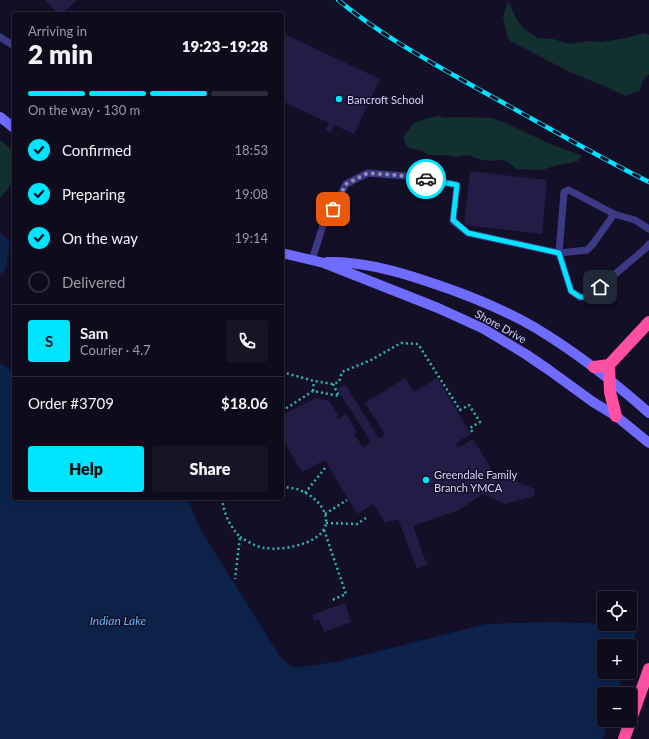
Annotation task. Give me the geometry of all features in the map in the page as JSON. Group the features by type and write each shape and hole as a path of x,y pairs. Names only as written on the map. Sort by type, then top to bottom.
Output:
{"highway":[{"path":"594,367 609,365 649,322"},
{"path":"609,365 610,392 616,416"},
{"path":"624,739 649,668"}],"main road":[{"path":"0,117 12,126"},
{"name":"Shore Drive","path":"284,254 324,263 438,308 484,329 527,355 593,402 616,416 649,444"},
{"name":"Shore Drive","path":"324,263 343,262 381,268 406,274 455,291 508,313 554,339 594,367 649,412"}],"lane":[{"path":"0,37 12,45"},
{"path":"312,260 325,219 333,209 346,184 368,173 418,177 457,185 453,220 468,233 559,253 586,250 593,244 614,214"},
{"path":"649,229 635,220 614,214 569,190 564,192 559,253 571,291 580,297 588,297 649,244"}],"path":[{"path":"284,373 314,381 333,384 339,382 342,372 371,360 401,343 418,344 460,410 469,405 480,422 470,428 473,433"},
{"path":"313,392 314,381"},
{"path":"284,410 313,392 339,396 333,384"},
{"path":"305,493 325,468"},
{"path":"222,500 224,512 233,528 240,537 249,543 264,548 282,549 301,545 318,537 324,530 326,523 326,516 322,506 309,495 297,489 284,487"},
{"path":"325,514 347,500"},
{"path":"326,523 357,524 366,518"},
{"path":"324,530 346,594 330,601"},
{"path":"235,580 240,537"}],"green space":[{"path":"508,1 517,20 524,29 538,38 553,39 569,44 589,41 602,42 644,33 649,35 649,74 643,81 640,90 626,96 570,72 510,41 503,17"},
{"path":"438,116 445,118 491,118 506,123 550,144 582,156 578,161 557,165 542,170 516,169 508,162 501,160 489,161 468,155 456,157 429,155 420,150 409,148 405,143 404,136 414,123"},
{"path":"0,140 12,150 12,183 0,199"}],"water":[{"path":"0,232 10,243 6,269 0,276"},
{"name":"Indian Lake","path":"0,363 12,371 12,500 188,500 200,529 281,658 294,668 335,662 486,624 552,622 597,624 597,631 636,631 634,639 597,639 597,679 621,679 619,687 597,687 597,727 607,727 603,739 0,739"}],"building":[{"path":"45,0 77,0 64,12 56,12"},
{"path":"284,34 380,79 354,134 334,125 331,132 325,130 329,123 284,102"},
{"path":"470,171 547,180 542,234 464,225"},
{"name":"Greendale Family Branch YMCA","path":"405,378 414,392 437,378 471,434 456,443 458,448 473,439 493,472 535,489 534,496 505,504 483,494 459,510 413,526 427,565 417,569 398,519 385,523 373,504 357,514 325,460 302,472 284,442 284,414 316,398 329,401 338,415 336,416 338,419 346,414 357,432 354,434 363,447 371,442 337,389 345,384 379,438 385,435 365,403"},
{"path":"345,603 351,622 324,632 319,619 314,621 312,615"}],"railway":[{"path":"338,0 374,27 431,62 649,182"}],"way so far":[{"path":"333,209 346,184 368,173 426,179"}],"place":[{"name":"Bancroft School","path":"339,99"},
{"name":"Greendale Family Branch YMCA","path":"426,480"}],"route":[{"path":"426,179 457,185 453,220 468,233 559,253 571,291 580,297 588,297 600,287"}]}
